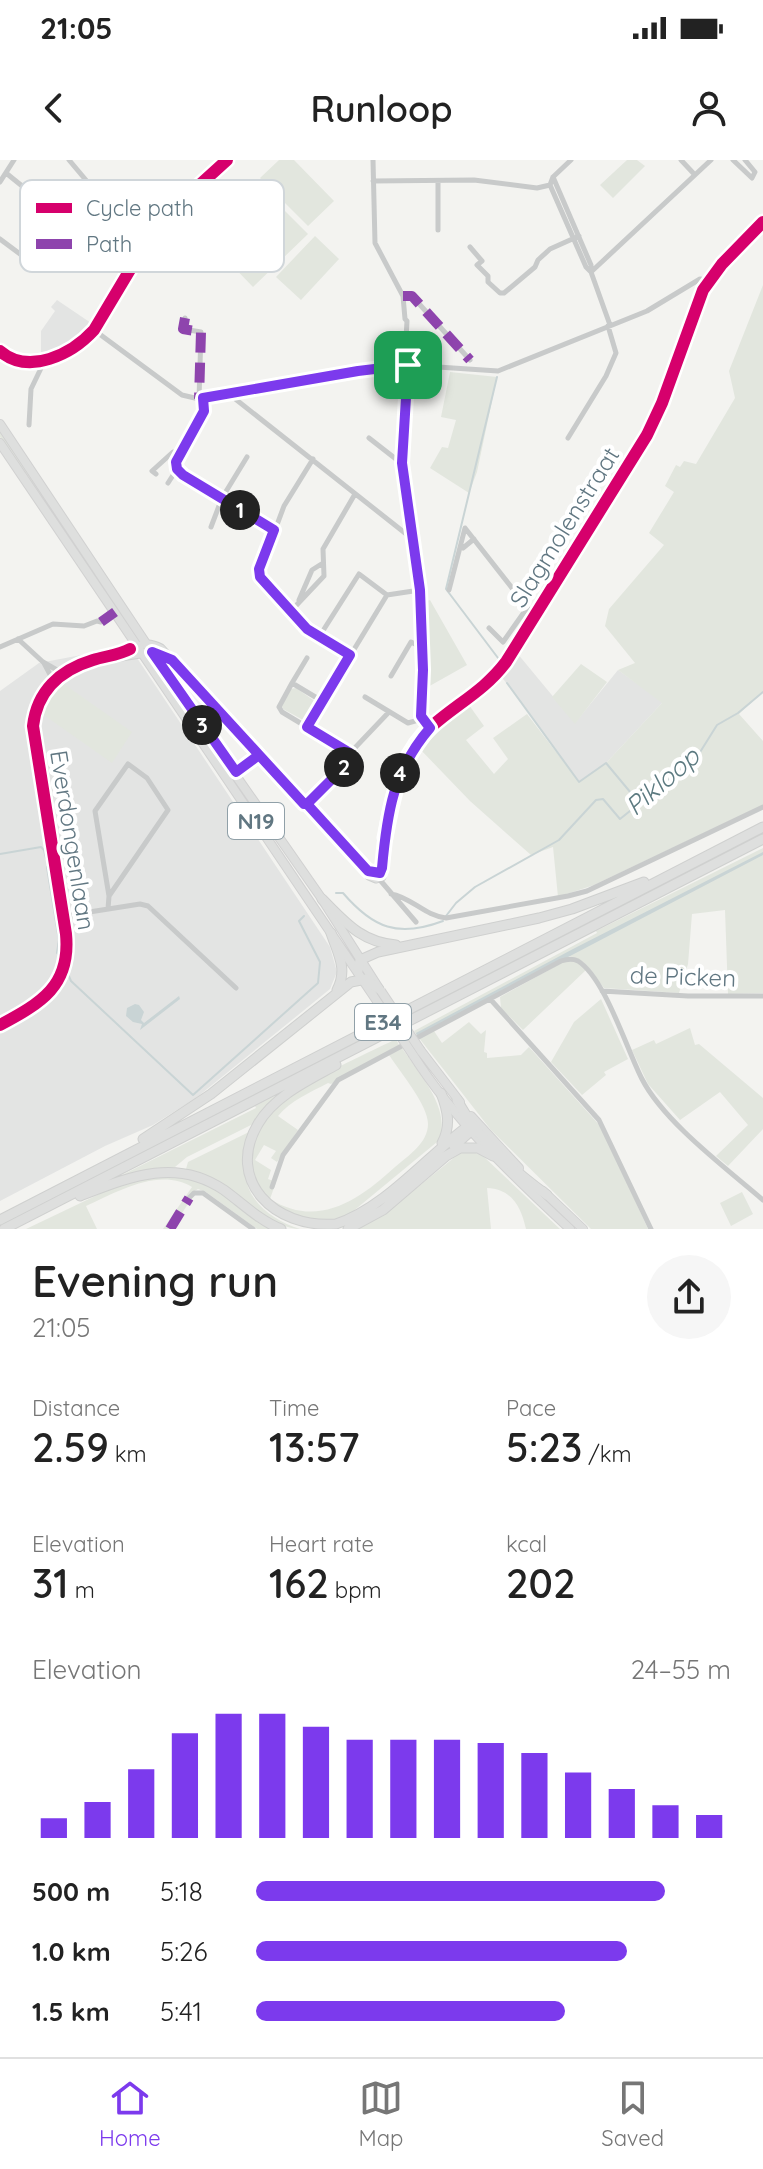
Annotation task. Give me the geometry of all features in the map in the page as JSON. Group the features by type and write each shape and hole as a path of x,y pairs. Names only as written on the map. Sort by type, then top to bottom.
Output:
{"highway":[{"name":"E34","path":"0,1220 763,827"},
{"name":"E34","path":"4,1229 763,839"},
{"path":"378,992 360,975 360,960 378,952 550,915 644,882 659,880"},
{"path":"322,899 359,935 377,943 404,946"},
{"path":"331,933 343,970 342,981 335,994"},
{"path":"108,1164 211,1094 360,975"},
{"path":"375,1038 296,1088 267,1112 259,1123 252,1136 248,1159 249,1179 258,1199 272,1213 291,1224 312,1228 330,1225 363,1212 442,1153 467,1146 493,1156"},
{"path":"441,1093 447,1107 448,1123 442,1153"},
{"path":"457,1100 471,1128 547,1195"},
{"path":"348,1229 383,1210 471,1128"},
{"path":"57,1201 142,1173 176,1172 208,1181 281,1229"}],"main road":[{"name":"N19","path":"0,424 141,644"},
{"name":"N19","path":"0,443 141,644 236,772 322,899 441,1093 493,1156 570,1229"},
{"name":"N19","path":"148,653 360,975"},
{"name":"N19","path":"417,1053 502,1150 583,1229"}],"street":[{"path":"14,160 2,177 20,189"},
{"path":"69,160 86,180"},
{"path":"205,180 227,160"},
{"path":"373,160 375,243 403,296 407,321 405,357 408,365 402,463 411,537 418,563 422,719 430,728"},
{"path":"550,185 553,177 571,160"},
{"path":"681,160 695,175"},
{"path":"591,272 711,160"},
{"path":"733,160 752,178 755,172 745,160"},
{"path":"553,177 586,267 591,272 616,353 606,376 568,438"},
{"path":"373,181 488,181 537,188 550,185"},
{"path":"438,181 438,230"},
{"path":"550,185 557,192"},
{"name":"Slagmolenstraat","path":"376,875 397,779 411,750 430,728 495,676 651,427 695,306 709,280 763,222"},
{"path":"470,247 482,261 477,265 488,276 488,282 504,293 535,267 550,249 577,237"},
{"path":"0,239 20,254"},
{"path":"0,351 14,359 44,361 76,347 94,330 129,272"},
{"path":"94,330 182,395 201,398 408,365 498,371 647,311 700,279 709,280"},
{"path":"403,296 412,296 470,360"},
{"path":"168,483 177,468 180,453 204,411 201,398 201,332 183,329 185,318"},
{"path":"29,425 31,389 44,361"},
{"path":"229,394 411,537"},
{"path":"369,438 402,463"},
{"path":"156,474 152,471 173,452 180,453"},
{"path":"211,527 222,498 247,457"},
{"path":"313,459 284,506 259,573 307,629 350,655"},
{"path":"177,468 274,530"},
{"path":"290,612 324,576 323,549 355,494"},
{"path":"449,590 465,528 534,617"},
{"path":"463,548 474,539"},
{"path":"299,600 312,570 323,563"},
{"path":"319,637 359,574 387,595 420,590"},
{"path":"307,727 387,595"},
{"path":"489,628 503,642 527,608"},
{"path":"0,647 53,624 84,626 101,622"},
{"path":"18,639 43,662 64,674"},
{"path":"391,676 411,642 422,648"},
{"path":"141,644 161,648 259,755 376,875 416,922"},
{"name":"Everdongenlaan","path":"0,1025 39,1003 57,982 68,947 33,726 35,709 42,694 64,674 92,660 141,644"},
{"path":"148,653 172,660"},
{"name":"Everdongenlaan","path":"92,660 112,660 148,653"},
{"path":"307,658 279,707 282,712 350,753"},
{"path":"43,662 54,682"},
{"path":"292,683 322,701"},
{"path":"365,697 408,723 422,719"},
{"path":"307,804 349,762 350,753 389,712"},
{"path":"236,772 259,755"},
{"name":"Everdongenlaan","path":"108,909 109,896 95,811 128,764 147,778 168,810 109,896"},
{"path":"391,894 437,917 446,918 568,896 587,891 763,807"},
{"name":"Everdongenlaan","path":"64,916 140,904 152,908 236,988"},
{"path":"272,1187 283,1155 338,1080 568,959 576,960 589,970 602,991 649,1091 704,1150 763,1200"},
{"name":"de Picken","path":"602,991 763,996"},
{"path":"491,1000 599,1120 651,1229"},
{"path":"189,1198 194,1193 203,1193 253,1229"}],"shaded area":[{"path":"279,160 294,160 334,201 308,226 284,202 284,180 260,178"},
{"path":"627,160 637,160 645,166 613,198 600,185"},
{"path":"284,210 308,234 284,257"},
{"path":"315,236 339,259 301,300 276,277"},
{"path":"238,272 269,272 253,287"},
{"path":"763,285 763,692 739,714 763,741 763,805 594,885 558,897 553,847 531,855 470,801 419,748 433,731 469,705 484,726 466,740 494,774 508,759 493,738 527,714 579,782 606,763 662,703 618,670 635,663 605,626 609,609 664,545 649,533 674,492 665,486 676,465 680,467 684,461 696,464 735,398 729,371"},
{"path":"57,300 91,323 79,340 69,347 41,357 41,331 55,311 51,307"},
{"path":"450,372 497,377 477,472 469,493 430,468 442,447 448,448 456,420 441,417"},
{"path":"0,429 108,594 0,437"},
{"path":"430,600 467,665 426,688 423,602"},
{"path":"129,646 330,947 337,972 330,989 196,1098 153,1125 105,1146 0,1201 0,691 39,663"},
{"path":"517,653 575,723 618,670 663,702 606,763 579,782 501,676"},
{"path":"581,664 607,682 575,724 552,697"},
{"path":"61,682 132,732 112,763 41,713 49,696"},
{"path":"296,688 316,702 303,720 283,709 281,704 291,689"},
{"path":"763,832 763,835 405,1017 404,1015"},
{"path":"763,848 763,993 728,994 725,910 692,914 688,964 679,993 604,988 584,963 566,956 417,1036 414,1031 596,931"},
{"path":"763,852 763,855 417,1036 416,1033 573,949"},
{"path":"567,960 577,962 586,970 523,1030 501,1008 500,997"},
{"path":"179,996 180,999 140,1030 142,1024 126,1016 127,1008 139,1005 144,1012 141,1020 144,1023"},
{"path":"601,999 628,1059 604,1072 606,1075 582,1095 551,1062 574,1022"},
{"path":"469,1022 481,1034 486,1030 484,1052 487,1058 521,1055 529,1047 602,1128 648,1229 591,1229 491,1130 419,1038 434,1031 442,1043"},
{"path":"387,1027 0,1227 0,1224"},
{"path":"690,1028 695,1045 699,1044 763,1098 763,1129 728,1166 716,1156 748,1125 720,1092 680,1120 648,1084 632,1050 654,1040 656,1044"},
{"path":"396,1039 399,1045 331,1084 301,1097 278,1116 298,1130 277,1162 271,1158 276,1151 264,1145 255,1160 271,1170 268,1179 276,1182 270,1199 288,1208 305,1211 337,1207 367,1190 416,1148 425,1137 427,1116 419,1098 389,1055 402,1048 438,1105 441,1130 437,1142 351,1213 329,1222 277,1214 253,1178 250,1153 258,1130 275,1110 298,1091"},
{"path":"287,1090 257,1122 187,1157 175,1167 120,1176 256,1108"},
{"path":"249,1132 245,1176 253,1197 279,1220 300,1229 258,1214 186,1169 188,1162"},
{"path":"461,1152 482,1155 560,1229 526,1229 514,1201 503,1192 487,1188 491,1229 359,1229 397,1204"},
{"path":"150,1175 183,1176 207,1184 271,1229 257,1229 198,1189 191,1193 191,1199 172,1229 163,1229 192,1187 166,1180 138,1184 86,1206 97,1229 26,1229 112,1188"},
{"path":"742,1192 753,1214 731,1226 720,1203"}],"waterway":[{"path":"497,377 446,589 498,658"},
{"path":"507,683 579,782 606,763 641,805"},
{"name":"Pikloop","path":"446,916 475,887 559,840 596,800 603,799 620,819 697,757 717,725 738,713 763,692"},
{"name":"Pikloop","path":"0,854 41,847 46,858"},
{"name":"Pikloop","path":"47,867 60,957"},
{"name":"Pikloop","path":"336,893 343,893 365,915 387,926 413,929 443,921"},
{"name":"Pikloop","path":"68,974 71,981 193,1095 318,983 320,962 299,921 304,916"}],"marked path":[{"path":"403,296 412,296 470,360"},
{"path":"185,318 183,329 201,332 199,399"},
{"path":"101,622 115,612"},
{"path":"170,1229 189,1198"}],"cycle path":[{"path":"205,180 227,160"},
{"path":"385,838 399,778 412,750 432,726 480,689 506,662 647,435 662,403 703,290 722,264 763,222"},
{"path":"0,351 24,362 37,362 74,347 94,330 129,272"},
{"path":"0,1025 28,1009 50,991 64,967 66,952 66,934 33,726 39,702 52,684 70,670 130,649"}],"route":[{"path":"408,365 203,398 204,411 176,462 177,469 183,475 274,530 259,569 260,577 307,629 350,655 307,727 350,753 349,762 304,804 172,660 152,652 236,772 259,755 304,804 307,804 368,871 376,873 380,873 382,868 397,779 411,750 430,728 421,716 423,670 418,563 411,537 402,463 408,365"}]}
